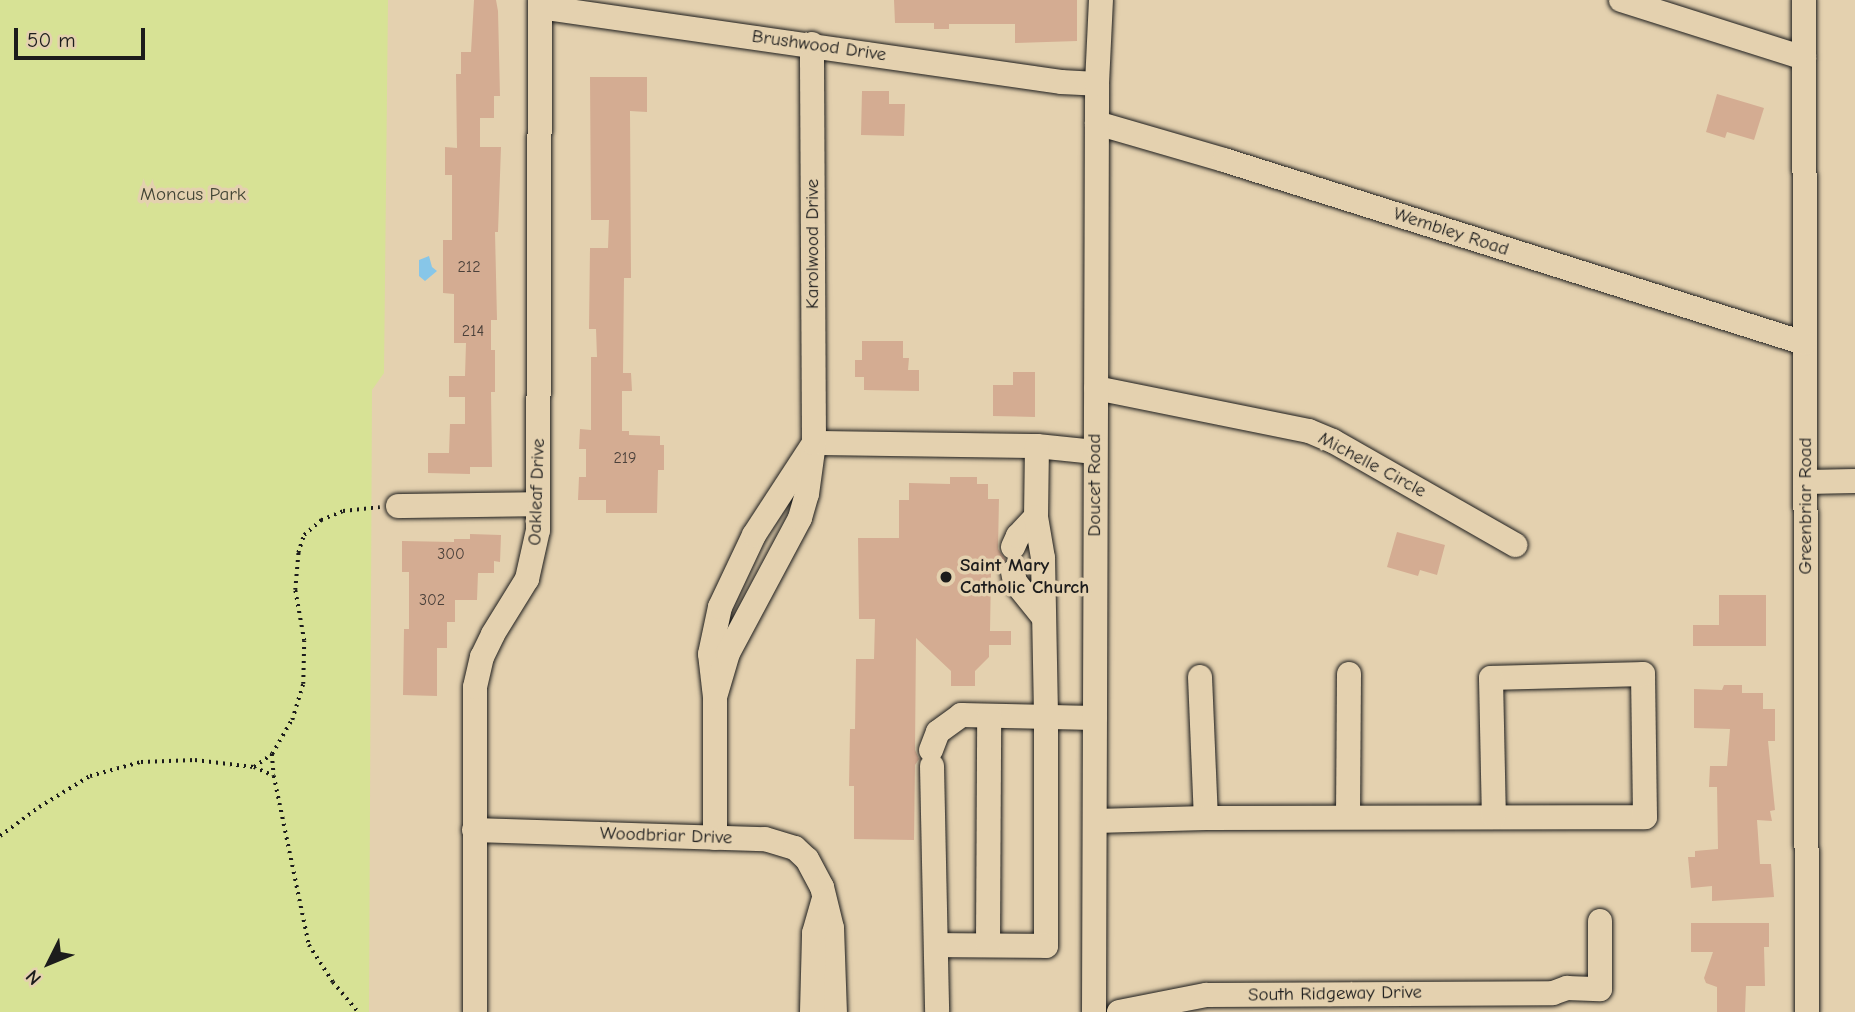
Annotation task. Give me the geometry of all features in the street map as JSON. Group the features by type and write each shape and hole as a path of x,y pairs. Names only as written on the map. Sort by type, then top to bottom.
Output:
{"street":[{"name":"Doucet Road","path":"1094,1012 1097,84 1101,0"},
{"path":"1621,0 1804,58"},
{"name":"Greenbriar Road","path":"1804,0 1807,1012"},
{"name":"Brushwood Drive","path":"540,4 1061,82 1097,84"},
{"name":"Oakleaf Drive","path":"475,1012 473,709 477,676 493,634 527,579 537,546 540,4"},
{"name":"Karolwood Drive","path":"715,838 715,697 728,653 800,518 807,494 814,443 812,44"},
{"name":"Wembley Road","path":"1097,123 1224,160 1804,343"},
{"name":"Michelle Circle","path":"1096,388 1309,431 1333,441 1514,545"},
{"path":"814,443 1037,446 1096,452"},
{"path":"937,945 1046,946 1046,717 1043,558 1036,517 1037,446"},
{"path":"1806,482 1855,481"},
{"path":"398,506 538,504"},
{"path":"1013,547 1018,536 1036,517"},
{"path":"1013,572 1015,582 1044,618"},
{"path":"1348,817 1349,674"},
{"path":"1095,821 1206,818 1645,817 1643,674 1491,678 1494,817"},
{"path":"1200,677 1206,818"},
{"path":"937,1012 932,758 938,732 961,715 1095,718"},
{"path":"988,945 989,716"},
{"name":"Woodbriar Drive","path":"474,830 765,839 795,848 816,872 832,928 835,1012"},
{"path":"817,1012 812,1012 814,933 823,900"},
{"name":"South Ridgeway Drive","path":"1119,1012 1206,995 1553,993 1567,988 1600,989 1600,921"}],"path":[{"path":"254,767 272,754 292,720 303,684 304,641 295,590 298,553 304,535 321,520 343,511 398,506"},
{"path":"272,754 274,776 309,945 332,982 358,1012"},
{"path":"0,836 39,807 90,776 141,762 195,760 254,767 274,776"}],"green space":[{"name":"Moncus Park","path":"0,0 388,0 384,373 372,390 369,1012 0,1012"}],"water":[{"path":"429,256 432,267 437,271 425,281 419,276 419,260"}],"building":[{"path":"474,0 496,0 498,11 500,96 494,96 494,118 480,118 480,147 501,147 498,232 495,232 497,320 491,320 491,350 495,350 495,392 491,392 492,467 470,467 470,474 428,473 428,453 449,453 450,424 465,424 465,397 449,397 449,376 465,376 466,343 454,343 454,294 443,293 443,240 452,240 452,175 445,175 445,147 457,148 456,74 461,74 461,52 471,52"},
{"path":"894,0 1077,0 1077,41 1015,43 1015,24 949,24 949,29 934,29 934,23 895,23"},
{"path":"590,77 647,77 647,112 630,111 631,278 624,278 623,373 631,373 632,391 622,391 622,431 629,431 629,435 660,436 660,445 664,445 664,470 658,470 657,513 606,513 606,500 578,500 579,477 586,477 586,449 579,449 580,429 591,430 591,357 597,357 596,329 589,329 590,248 608,248 609,220 591,220"},
{"path":"862,91 889,91 889,104 905,104 904,136 861,135"},
{"path":"1717,94 1764,108 1754,140 1727,132 1725,138 1706,132"},
{"path":"862,341 903,341 903,358 909,358 908,370 919,370 919,391 864,390 864,377 855,377 855,360 862,360"},
{"path":"1013,372 1035,372 1035,417 993,416 993,385 1013,385"},
{"path":"950,477 977,477 977,484 988,484 988,499 999,499 998,549 1006,560 999,572 991,572 990,631 1011,631 1011,645 989,645 989,657 975,671 975,686 951,686 951,671 916,638 915,750 919,759 915,765 914,840 854,839 854,786 849,786 850,729 855,729 856,659 874,659 875,619 859,619 858,538 899,538 899,500 909,500 909,483 950,484"},
{"path":"1397,532 1445,545 1437,575 1420,570 1418,576 1387,567"},
{"path":"470,534 501,535 500,562 494,561 494,573 478,573 477,600 455,600 455,622 447,622 447,648 437,648 437,696 403,695 404,629 409,629 409,572 402,572 402,541 454,542 454,539 470,539"},
{"path":"1719,595 1766,595 1766,646 1693,646 1693,625 1719,625"},
{"path":"1724,685 1742,685 1742,693 1763,693 1763,709 1775,709 1775,741 1768,741 1775,810 1770,811 1772,821 1757,820 1760,864 1771,864 1774,897 1712,901 1712,886 1691,888 1688,857 1695,857 1695,851 1718,849 1717,787 1709,787 1710,766 1727,766 1730,729 1694,728 1694,689 1722,690"},
{"path":"1691,923 1769,923 1769,947 1764,947 1765,986 1746,986 1745,1012 1717,1012 1717,987 1706,983 1704,978 1713,952 1691,952"}],"place":[{"name":"Saint Mary Catholic Church","path":"946,577"}]}
